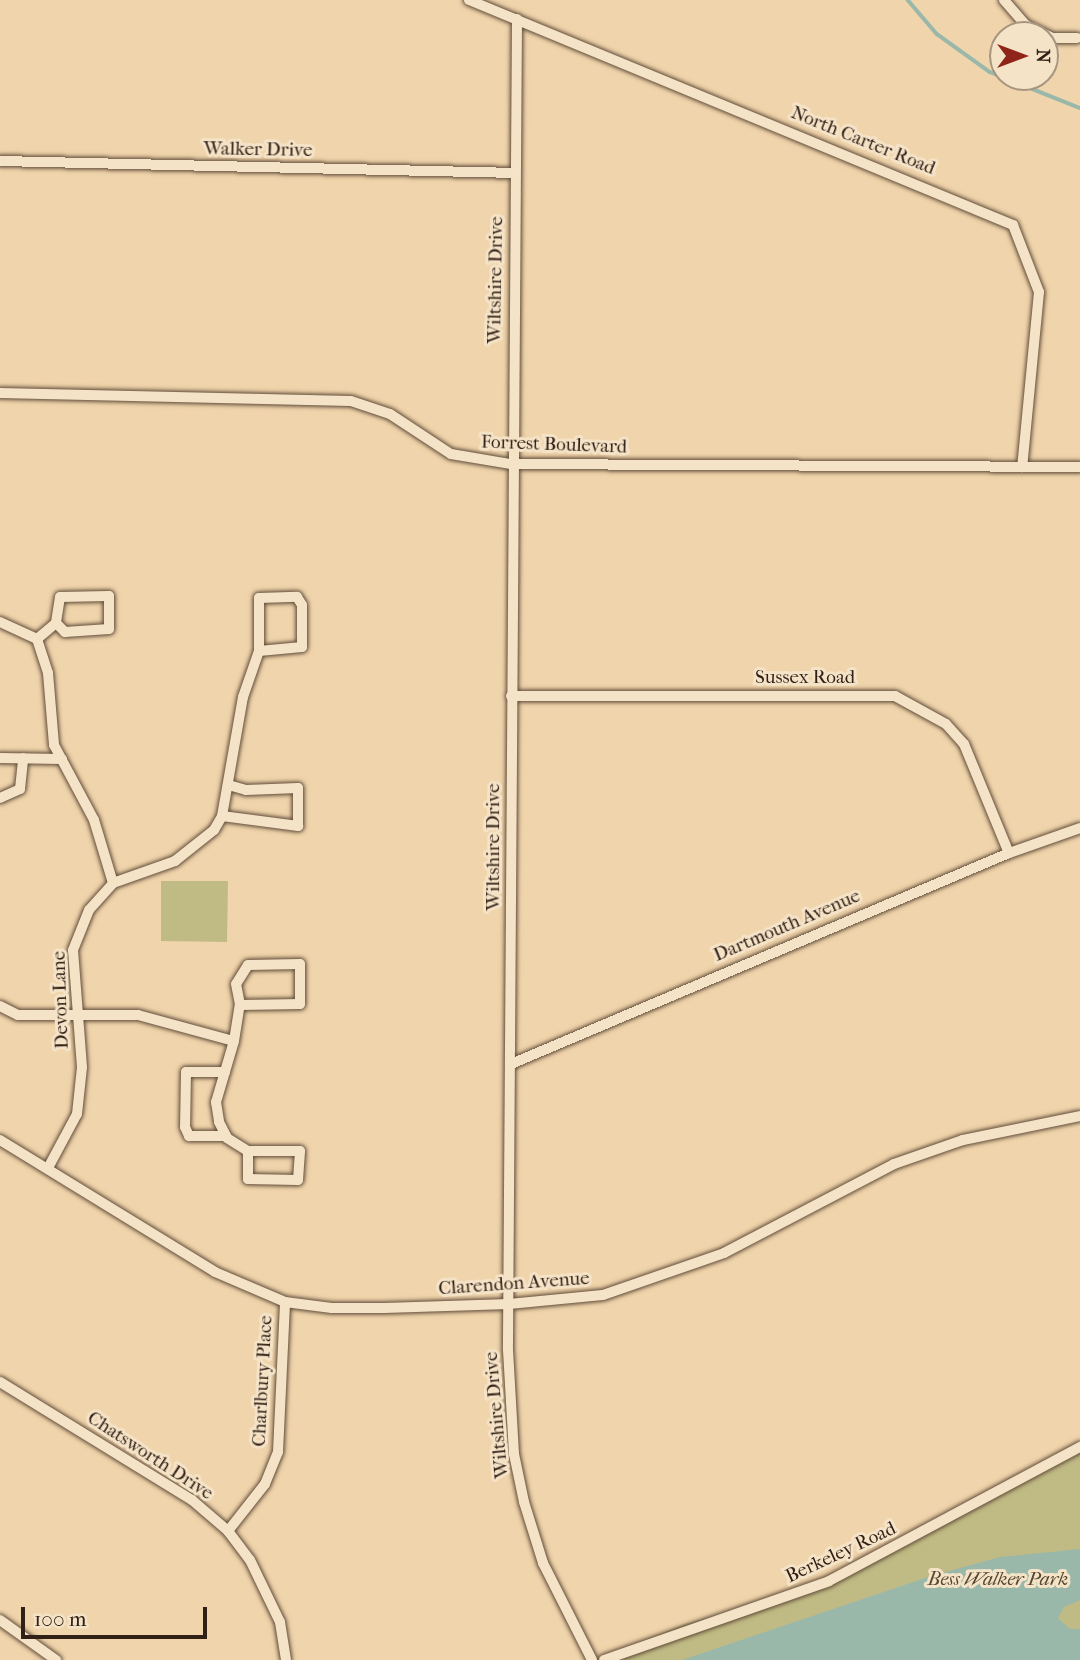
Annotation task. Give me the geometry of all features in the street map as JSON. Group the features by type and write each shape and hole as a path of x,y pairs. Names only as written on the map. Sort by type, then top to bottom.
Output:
{"street":[{"name":"North Carter Road","path":"469,0 1013,225 1039,292 1022,467"},
{"path":"1004,0 1026,25 1053,38 1077,38"},
{"name":"Wiltshire Drive","path":"517,19 511,464 509,1304 514,1454 524,1502 543,1563 592,1660"},
{"name":"Walker Drive","path":"0,161 515,173"},
{"name":"Forrest Boulevard","path":"0,393 351,401 390,414 451,454 511,464 1080,467"},
{"path":"37,639 56,622 60,597 109,596 109,629 65,632 56,622"},
{"path":"228,785 246,790 298,788 298,826 222,817 243,697 259,651 259,598 297,597 302,605 302,647 259,651"},
{"path":"0,622 37,639 48,673 54,745 94,820 113,883"},
{"name":"Sussex Road","path":"511,696 895,696 946,724 964,744 1009,853"},
{"path":"0,758 62,759"},
{"path":"0,798 20,789 23,758"},
{"name":"Devon Lane","path":"48,1168 77,1114 82,1067 73,950 89,910 113,883 190,853 222,817"},
{"name":"Dartmouth Avenue","path":"511,1064 1009,853 1080,828"},
{"path":"226,1136 216,1102 234,1041 240,1004 236,984 248,965 300,964 300,1004 240,1004"},
{"path":"0,1006 18,1015 138,1015 234,1041"},
{"path":"225,1072 186,1072 185,1127 190,1136 226,1136 248,1151 300,1151 298,1180 248,1179 248,1151"},
{"name":"Clarendon Avenue","path":"0,1140 215,1272 285,1302 332,1308 509,1304 603,1295 656,1279 724,1253 894,1164 963,1140 1080,1116"},
{"name":"Charlbury Place","path":"228,1531 265,1484 278,1452 285,1302"},
{"name":"Chatsworth Drive","path":"0,1382 192,1500 228,1531 250,1560 280,1622 286,1660"},
{"name":"Berkeley Road","path":"604,1660 663,1636 783,1599 869,1563 1080,1447"},
{"path":"0,1620 56,1660"}],"green space":[{"path":"161,881 228,881 227,942 161,941"},
{"name":"Bess Walker Park","path":"1080,1442 1080,1660 595,1660 685,1624 819,1587"}],"shaded area":[{"path":"1080,1549 1080,1600 1064,1607 1058,1618 1070,1629 1080,1629 1080,1660 682,1660 931,1576 1000,1557"}],"waterway":[{"path":"908,0 937,34 990,72 1080,108"}]}
